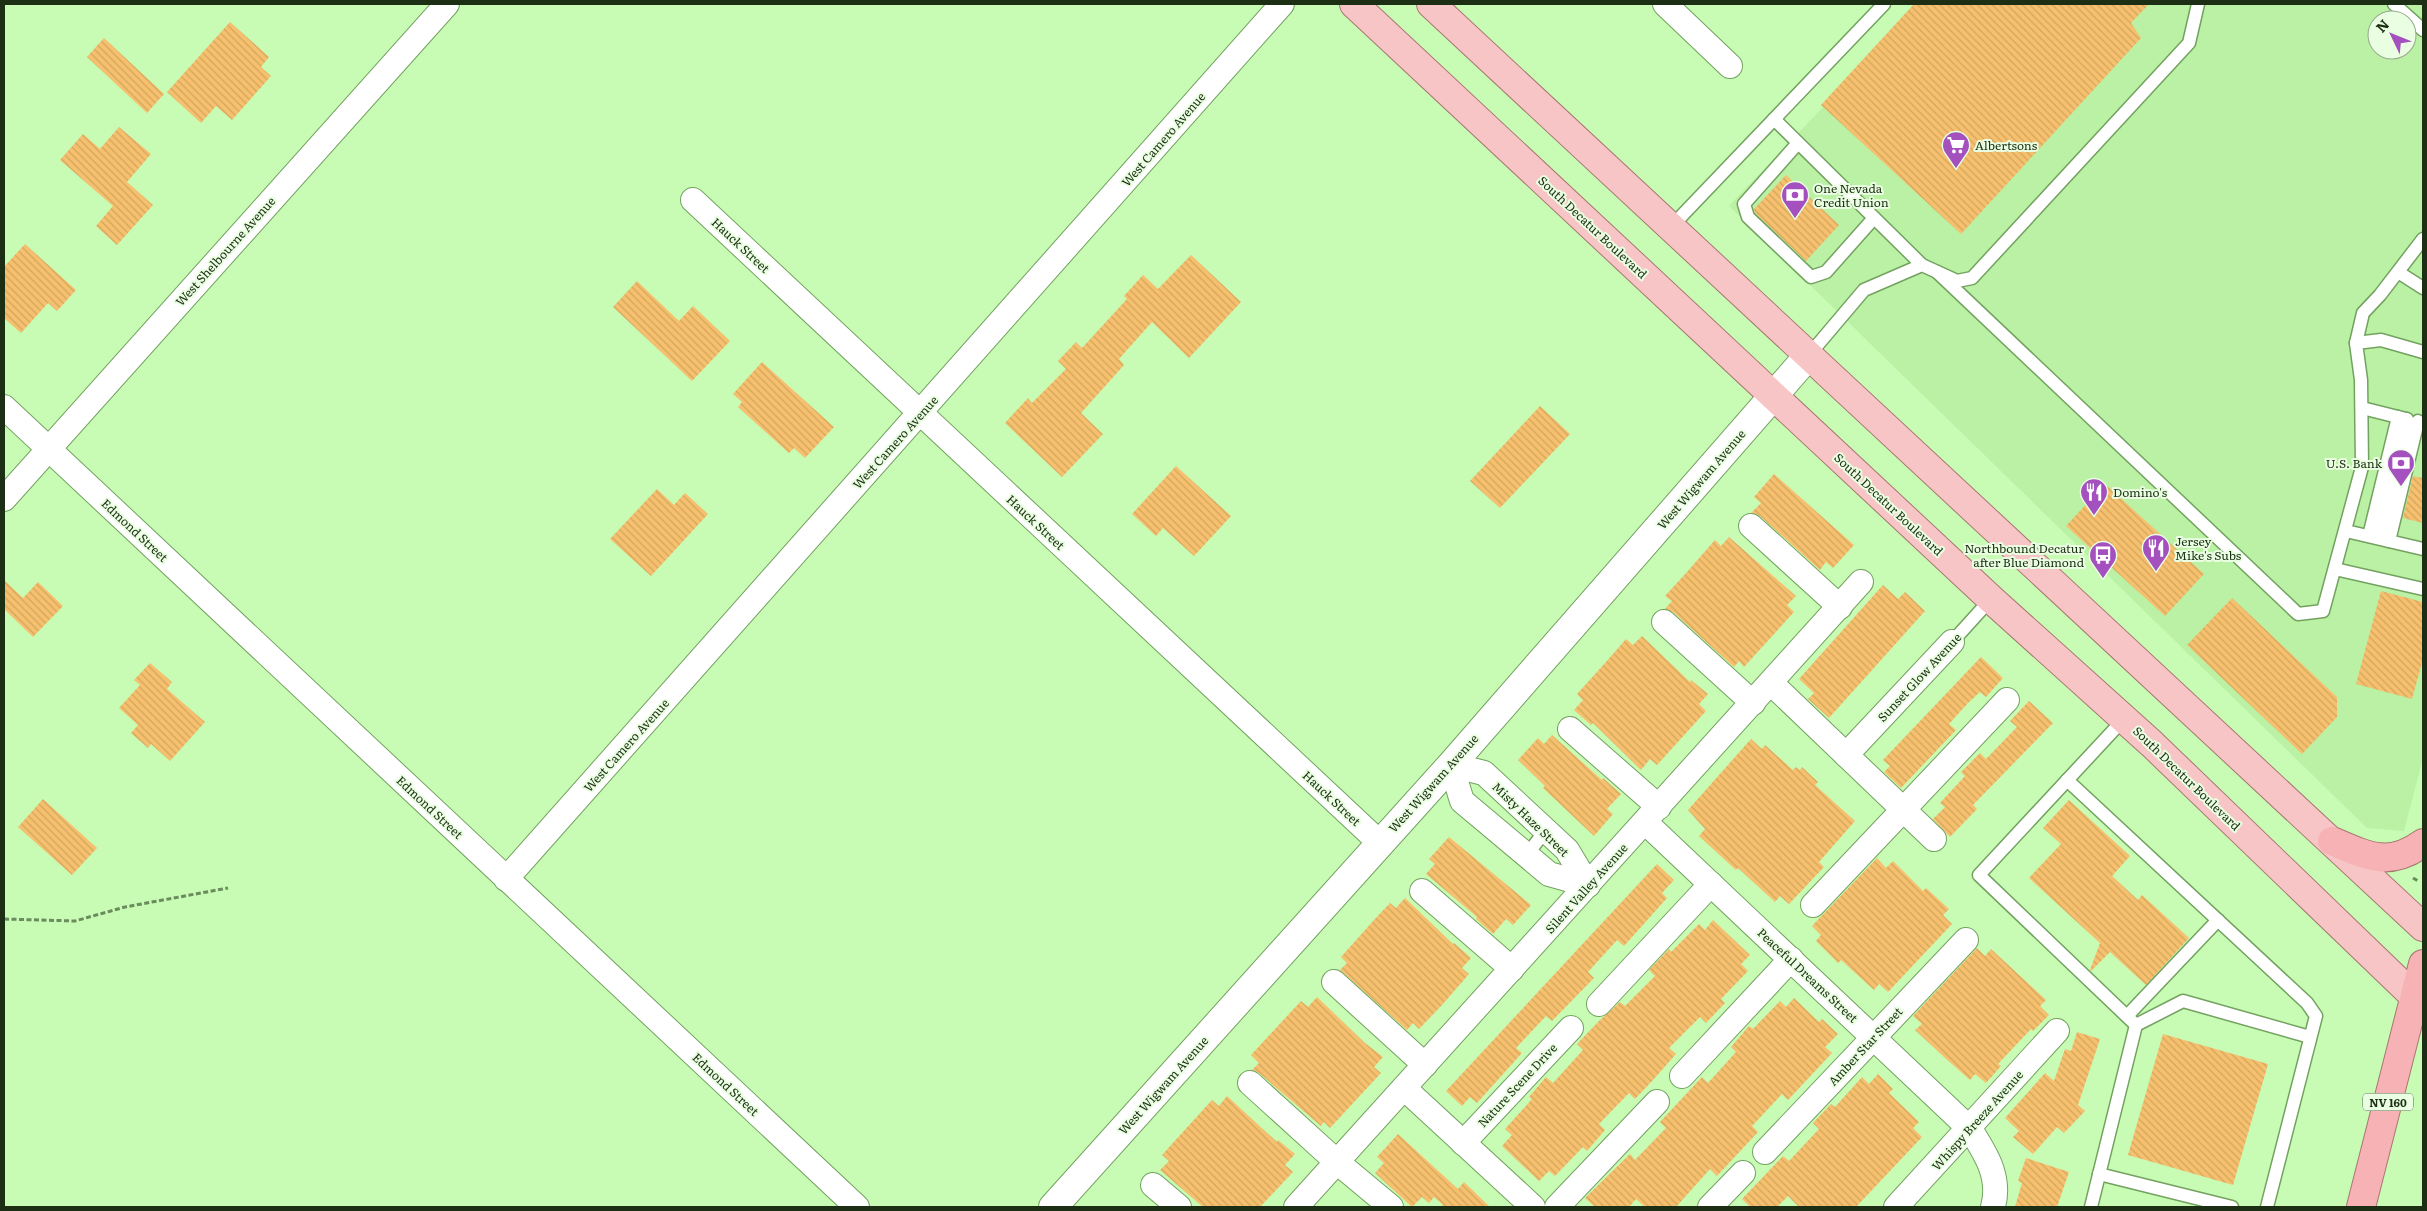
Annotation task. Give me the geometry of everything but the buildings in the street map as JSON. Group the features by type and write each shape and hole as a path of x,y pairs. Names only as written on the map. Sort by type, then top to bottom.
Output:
{"highway":[{"path":"2332,841 2362,854 2380,858 2398,857 2423,843"},
{"name":"NV 160","path":"2361,1207 2419,1000 2423,964"}],"main road":[{"name":"South Decatur Boulevard","path":"1354,4 1991,599 2124,719 2419,1000"},
{"path":"1430,4 2423,927"}],"street":[{"name":"West Shelbourne Avenue","path":"4,499 447,4"},
{"name":"West Camero Avenue","path":"506,879 1282,4"},
{"path":"1665,4 1730,66"},
{"name":"Hauck Street","path":"693,200 1380,843"},
{"name":"West Wigwam Avenue","path":"1053,1207 1450,765 1809,355"},
{"name":"Edmond Street","path":"4,407 857,1207"},
{"path":"1751,526 1840,607"},
{"name":"Silent Valley Avenue","path":"1296,1207 1861,582"},
{"path":"1664,622 1753,703"},
{"name":"Sunset Glow Avenue","path":"1846,755 1952,642"},
{"path":"1771,683 1934,839"},
{"path":"1813,905 2007,700"},
{"path":"1570,729 1652,814"},
{"name":"Misty Haze Street","path":"1450,765 1484,773 1567,850 1588,885"},
{"name":"Misty Haze Street","path":"1450,765 1462,801 1549,874 1588,885"},
{"name":"Peaceful Dreams Street","path":"1652,814 1711,884 1970,1129 1986,1154 1994,1175 1996,1195 1993,1207"},
{"path":"1599,1004 1711,884"},
{"path":"1422,892 1512,969"},
{"name":"Amber Star Street","path":"1765,1152 1966,940"},
{"path":"1682,1076 1791,959"},
{"path":"1334,982 1426,1064"},
{"name":"Nature Scene Drive","path":"1463,1143 1571,1028"},
{"name":"Whispy Breeze Avenue","path":"1896,1207 1970,1129 2057,1031"},
{"path":"1250,1083 1337,1162 1391,1207"},
{"path":"1404,1088 1529,1206"},
{"path":"1557,1207 1657,1102"},
{"path":"1710,1207 1743,1173"},
{"path":"1153,1185 1179,1207"}],"lane":[{"path":"1671,227 1884,4"},
{"path":"1774,120 1922,266 1957,281 1972,278 2189,43 2198,4"},
{"path":"2394,4 2423,30"},
{"path":"1798,143 1744,204 1748,216 1811,277 1826,272 1874,218"},
{"path":"1936,272 2298,614 2323,611 2362,466 2361,380 2356,343 2363,314 2423,239"},
{"path":"1809,355 1864,290 1922,266"},
{"path":"2398,272 2423,288"},
{"path":"2356,343 2381,340 2423,352"},
{"path":"2362,408 2412,420"},
{"path":"2379,538 2412,420"},
{"path":"2379,538 2412,420"},
{"path":"2346,530 2423,549"},
{"path":"2335,569 2423,589"},
{"name":"Sunset Glow Avenue","path":"1952,642 1991,599"},
{"path":"2124,719 1979,875 2131,1020"},
{"path":"2067,780 2307,1003 2316,1016 2268,1207"},
{"path":"1526,856 1545,831"},
{"path":"2091,1207 2131,1020 2218,920"},
{"path":"2131,1020 2183,1001 2310,1037"},
{"path":"2099,1174 2232,1207"}],"path":[{"path":"2413,878 2418,881"},
{"path":"4,919 75,921 125,907 228,888"}],"shaded area":[{"path":"1921,4 2423,4 2423,758 2404,831 2367,828 1729,206"}],"place":[{"name":"Albertsons","path":"1956,169"},
{"name":"One Nevada Credit Union","path":"1795,219"},
{"name":"U.S. Bank","path":"2401,487"},
{"name":"Domino's","path":"2094,516"},
{"name":"Jersey Mike's Subs","path":"2156,572"},
{"name":"Northbound Decatur after Blue Diamond","path":"2103,579"}]}
